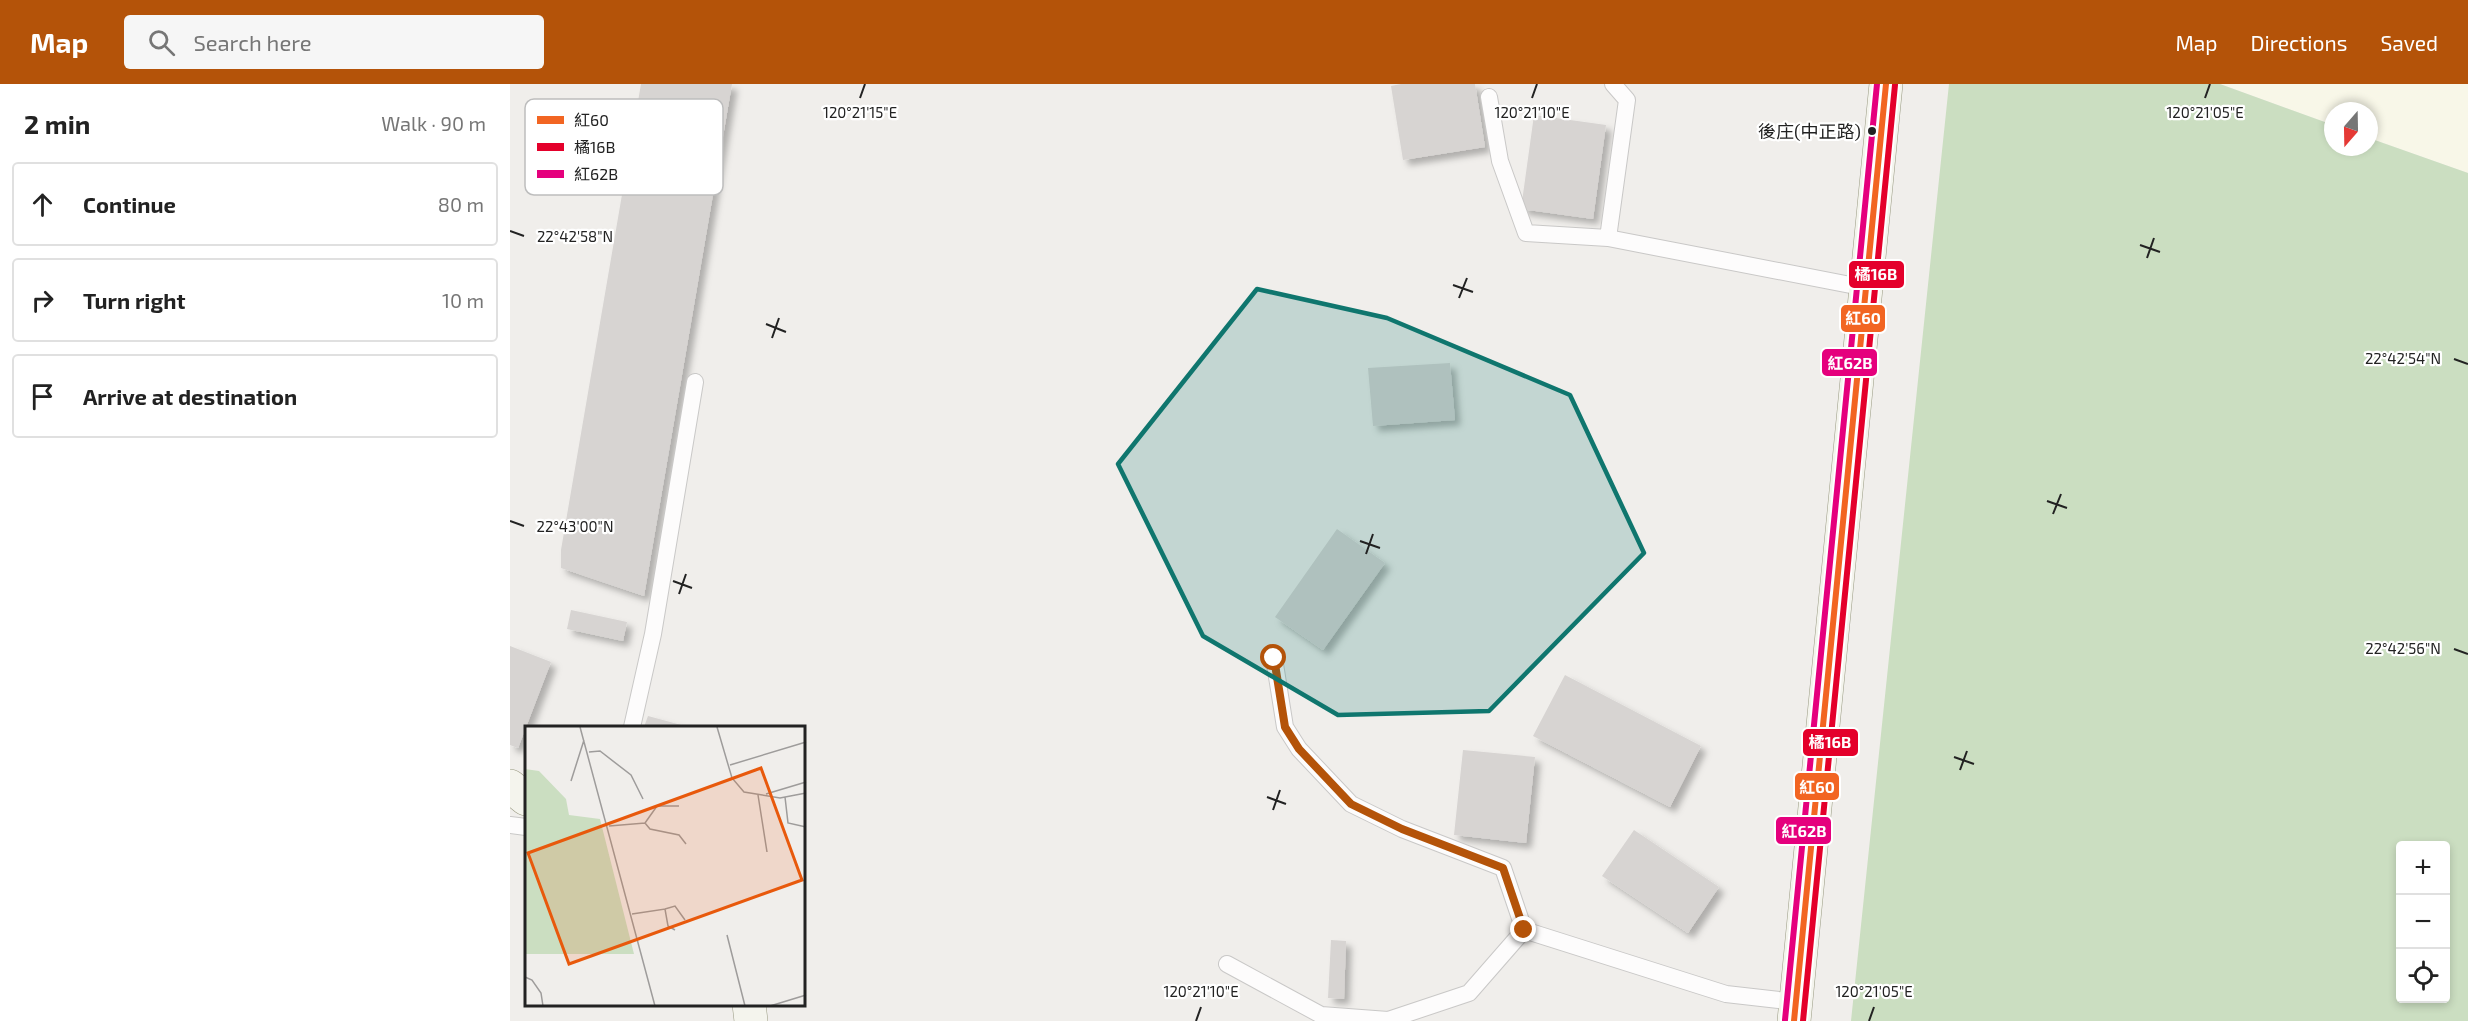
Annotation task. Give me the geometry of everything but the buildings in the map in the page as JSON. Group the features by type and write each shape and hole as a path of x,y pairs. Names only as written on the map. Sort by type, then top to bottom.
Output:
{"main road":[{"path":"1795,1011 1886,84"},
{"path":"510,786 525,798"},
{"path":"749,1006 751,1021"}],"lane":[{"path":"1608,238 1627,100 1614,84"},
{"path":"1489,97 1500,161 1526,233 1608,238 1866,288"},
{"path":"632,726 653,634 694,382"},
{"path":"1274,658 1285,727 1299,749 1351,804 1402,829 1503,868 1524,930"},
{"path":"510,825 525,827"},
{"path":"1524,930 1726,994 1795,1011"},
{"path":"1227,964 1321,1015 1388,1020 1469,993 1524,930"}],"highlighted area":[{"path":"1257,289 1387,318 1570,395 1644,553 1489,711 1338,715 1203,636 1118,464"}],"shaded area":[{"path":"2220,84 2468,84 2468,173 2378,141 2378,102 2324,102 2324,122"}],"green space":[{"path":"1949,84 2220,84 2324,122 2324,156 2378,156 2378,141 2468,173 2468,1021 1851,1021"}],"transit line":[{"name":"紅62B","path":"1785,1020 1877,84"},
{"name":"紅60","path":"1794,1021 1886,84"},
{"name":"橘16B","path":"1803,1021 1895,85"}],"place":[{"name":"後庄(中正路)","path":"1872,131"}],"route":[{"path":"1274,658 1285,727 1299,749 1351,804 1402,829 1503,868 1524,930"}]}
